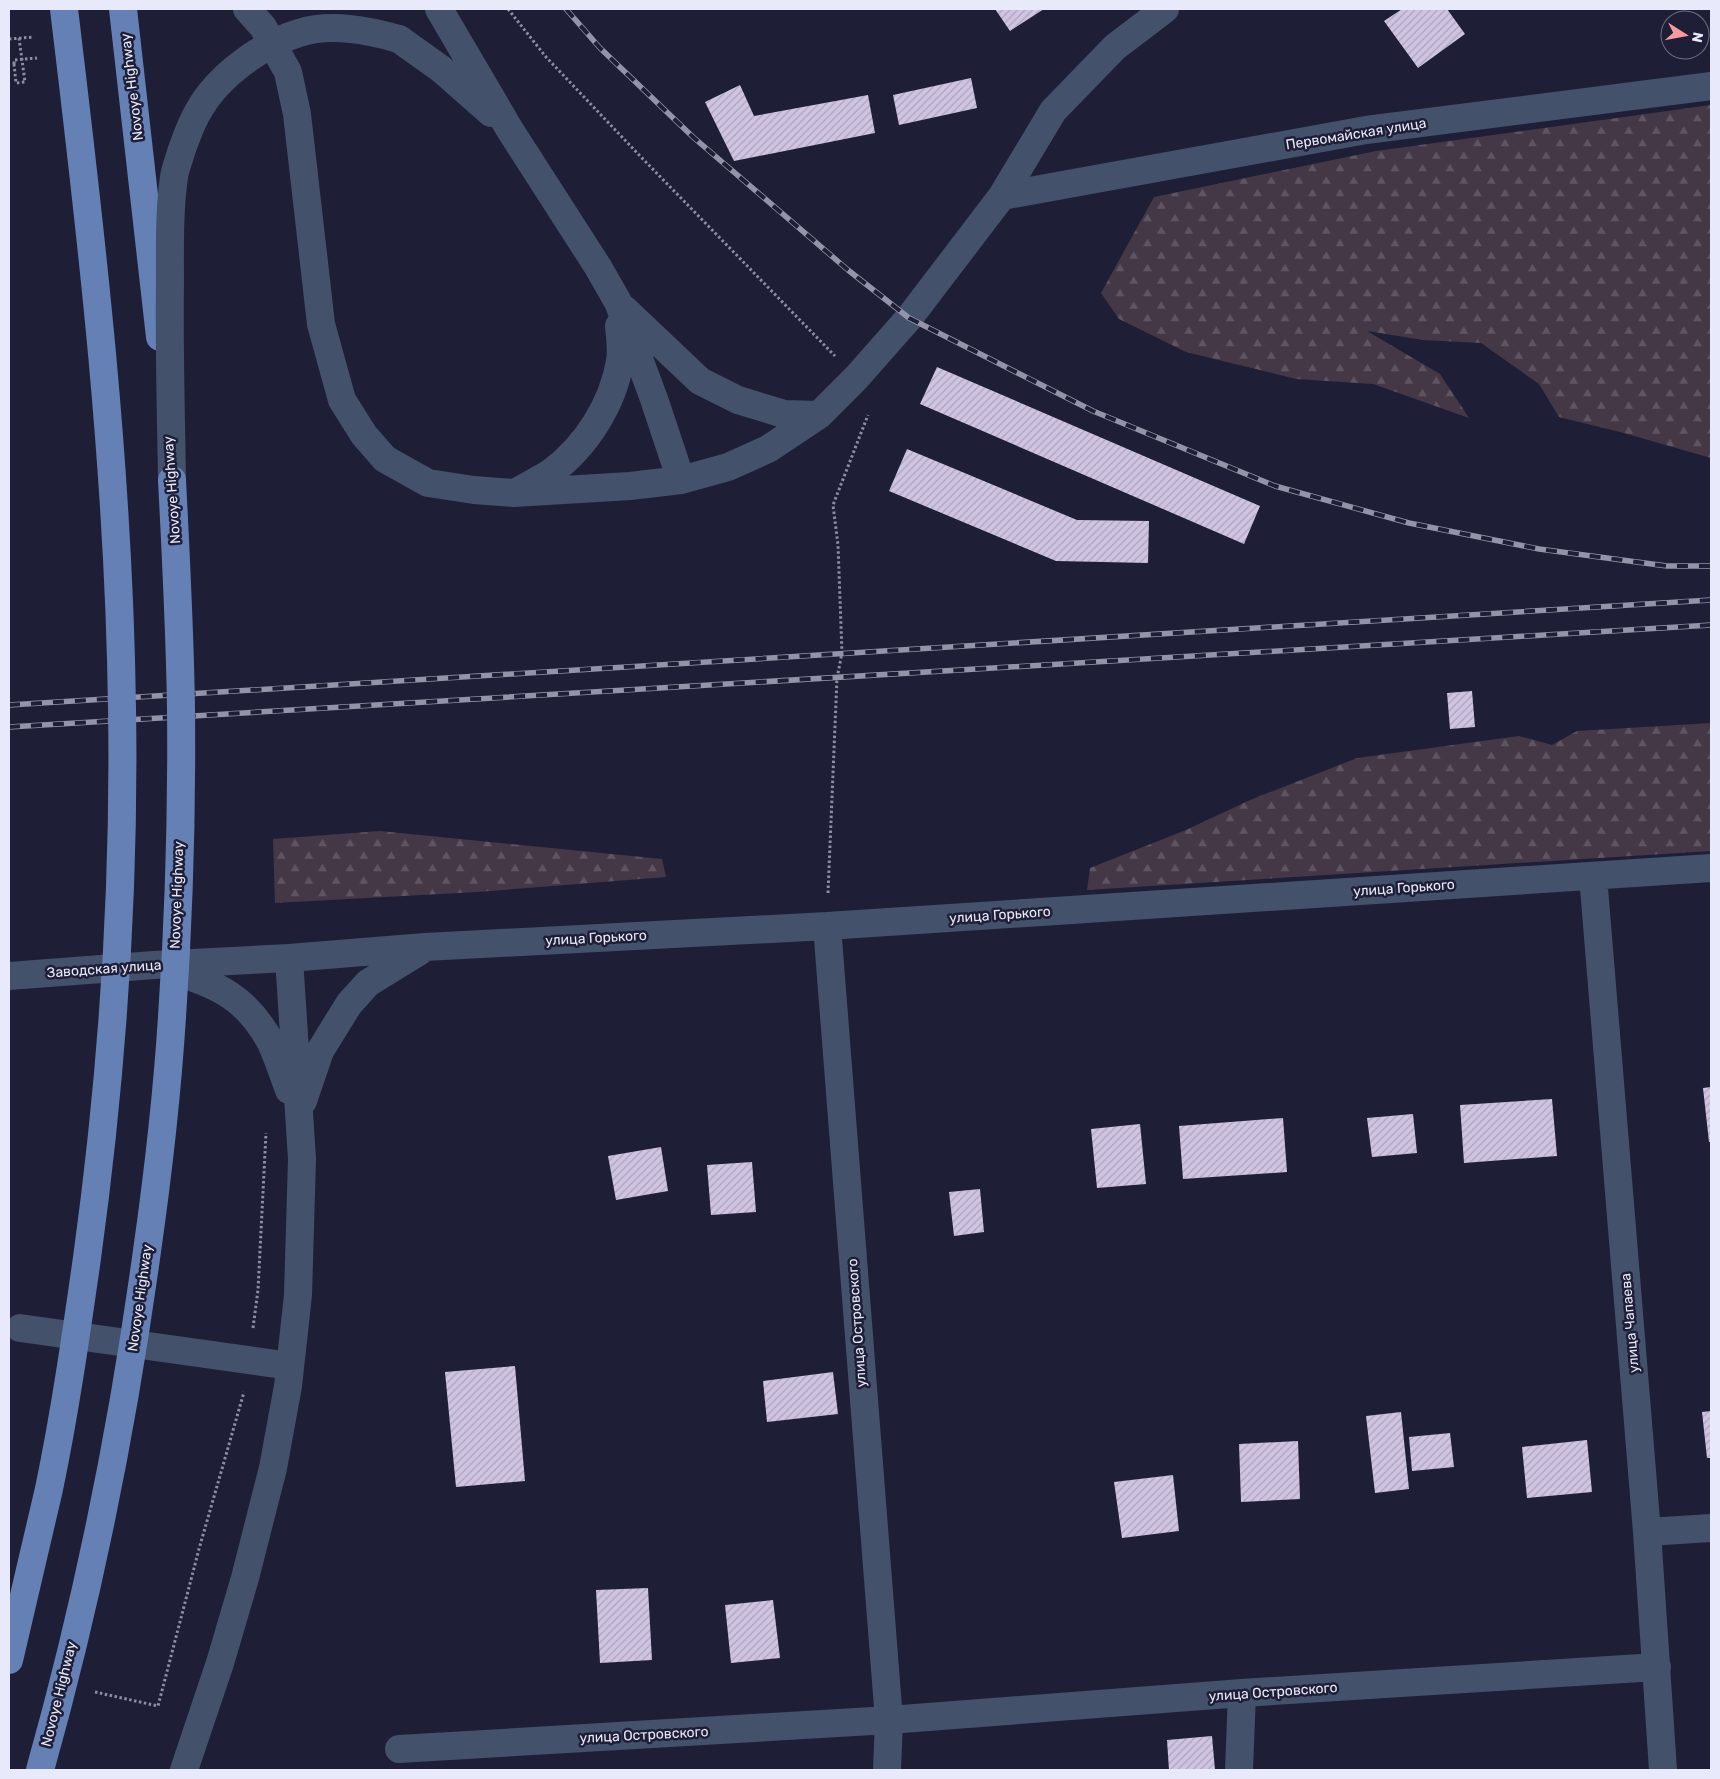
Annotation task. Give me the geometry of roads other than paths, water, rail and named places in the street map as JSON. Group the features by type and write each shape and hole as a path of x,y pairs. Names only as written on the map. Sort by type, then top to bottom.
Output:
{"main road":[{"path":"9,1660 49,1487 82,1290 99,1172 114,1014 121,855 122,710 120,592 114,485 99,316 64,9"},
{"name":"Novoye Highway","path":"40,1770 58,1708 106,1498 135,1339 157,1179 172,1018 179,856 181,701 178,589 172,480 158,320 123,9"}],"street":[{"path":"247,9 263,27 288,72 297,114 322,324 342,400 364,435 385,459 428,483 474,490 514,493 630,486 681,480 728,467 768,449 819,416 856,378 909,318 1002,196 1053,111 1115,47 1165,9"},
{"path":"439,9 510,130 598,267 618,302 654,399 681,480"},
{"path":"172,480 169,335 170,227 174,176 186,139 199,110 213,91 240,64 270,44 300,32 324,29 364,29 399,38 441,69 510,130"},
{"name":"Первомайская улица","path":"1002,196 1366,130 1711,86"},
{"path":"514,493 550,473 577,449 594,426 610,398 621,360 618,302"},
{"path":"618,302 700,381 738,400 784,414 819,416"},
{"name":"улица Горького","path":"289,958 425,947 827,926 1711,868"},
{"name":"улица Чапаева","path":"1593,876 1647,1532 1663,1770"},
{"name":"улица Островского","path":"827,926 888,1720"},
{"path":"298,1114 320,1051 349,1004 368,983 425,947"},
{"path":"184,1770 220,1664 257,1532 273,1468 290,1366 299,1285 302,1159 289,958"},
{"name":"Заводская улица","path":"9,976 289,958"},
{"path":"154,966 199,978 230,993 247,1008 271,1044 298,1114"},
{"path":"20,1328 290,1366"},
{"path":"1647,1532 1711,1528"},
{"name":"улица Островского","path":"399,1749 888,1720 1242,1693 1657,1667"},
{"path":"1239,1770 1242,1693"},
{"path":"887,1770 888,1720"}],"railway":[{"path":"566,9 600,48 693,137 848,270 909,318 1093,411 1275,486 1409,523 1539,549 1667,566 1711,566"},
{"path":"9,705 1711,600"},
{"path":"9,727 1711,625"}]}
